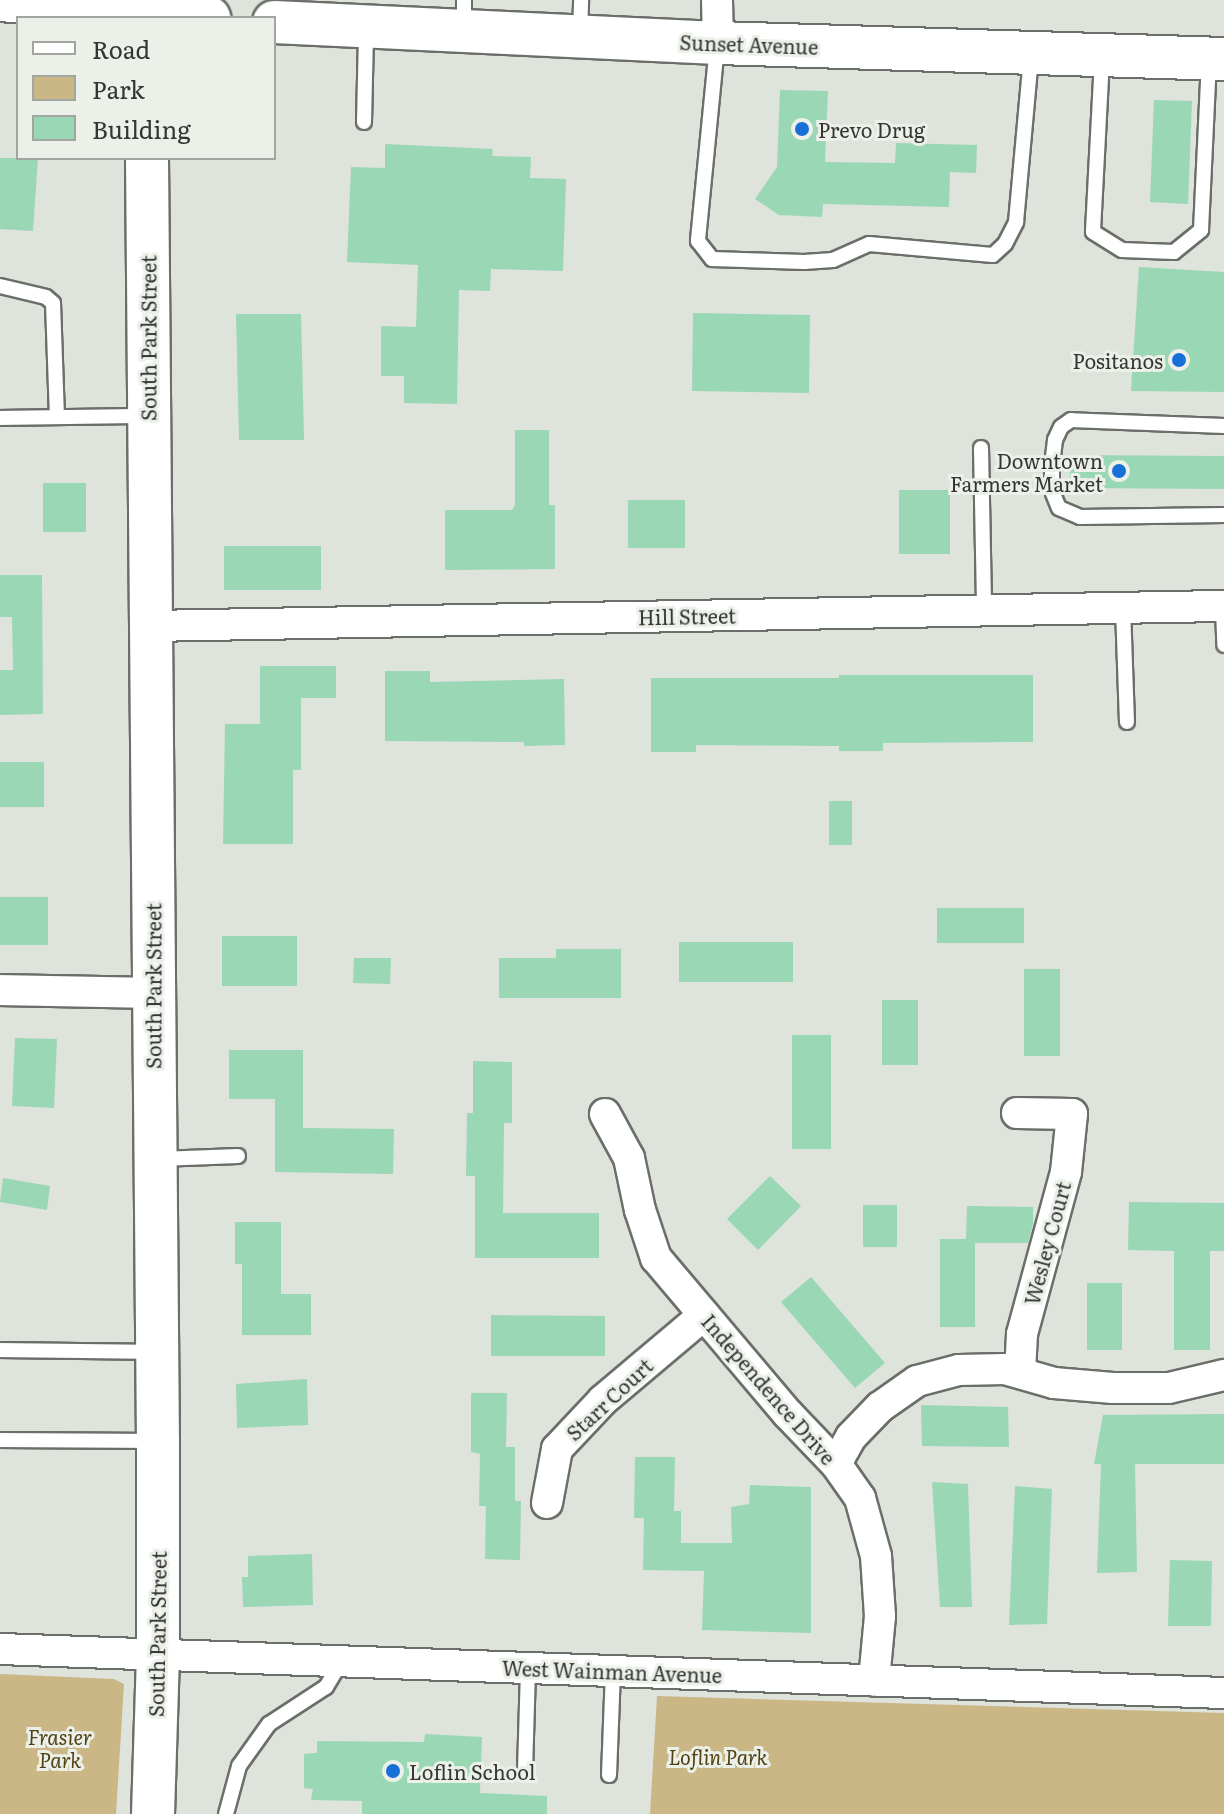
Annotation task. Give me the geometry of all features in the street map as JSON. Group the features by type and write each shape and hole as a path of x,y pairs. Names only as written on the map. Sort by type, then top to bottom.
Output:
{"main road":[{"path":"1,0 191,16"},
{"name":"Sunset Avenue","path":"276,22 366,27 464,16 580,18 718,43 1217,59"},
{"name":"South Park Street","path":"147,160 158,1441 158,1655 153,1814"}],"street":[{"path":"717,0 718,43"},
{"name":"Hill Street","path":"150,626 1224,606"},
{"path":"0,990 153,993"},
{"name":"Wesley Court","path":"1017,1113 1072,1114 1066,1172 1022,1334 1020,1372"},
{"name":"Independence Drive","path":"605,1114 629,1158 656,1258 836,1464 860,1498 876,1556 880,1616 874,1681"},
{"name":"Starr Court","path":"547,1503 557,1449 603,1400 704,1315"},
{"path":"836,1464 860,1427 880,1407 917,1381 959,1370 1020,1372 1054,1383 1113,1388 1169,1388 1224,1375"},
{"name":"West Wainman Avenue","path":"0,1649 1224,1693"}],"lane":[{"path":"364,122 366,27"},
{"path":"718,43 698,241 712,259 833,260 869,244 993,255 1005,244 1016,222 1032,52"},
{"path":"1102,54 1093,232 1122,250 1135,251 1174,252 1201,230 1217,59"},
{"path":"0,286 46,297 53,303 57,417"},
{"path":"0,418 149,416"},
{"path":"1224,426 1071,420 1061,427 1055,440 1052,491 1059,508 1080,517 1224,515"},
{"path":"981,448 984,611"},
{"path":"1224,606 1224,645"},
{"path":"1123,608 1127,722"},
{"path":"154,1159 238,1156"},
{"path":"0,1350 157,1352"},
{"path":"0,1440 158,1441"},
{"path":"226,1814 239,1766 269,1724 326,1687 341,1662"},
{"path":"525,1771 528,1668"},
{"path":"609,1775 613,1671"}],"green space":[{"name":"Frasier Park","path":"0,1674 114,1679 124,1684 116,1814 0,1814"},
{"name":"Loflin Park","path":"657,1696 1224,1713 1224,1814 650,1814"}],"building":[{"path":"780,90 828,91 825,162 895,163 896,143 977,145 976,173 950,172 949,207 823,204 822,217 779,215 755,199 777,167"},
{"path":"1154,100 1192,101 1188,204 1150,202"},
{"path":"385,144 493,149 492,156 531,157 530,178 566,179 563,271 491,269 490,291 459,290 457,404 404,403 404,376 381,376 381,326 416,327 418,265 347,262 351,167 385,168"},
{"path":"0,158 38,160 33,231 0,229"},
{"path":"1139,267 1224,272 1224,392 1131,391"},
{"path":"693,313 810,315 809,393 692,391"},
{"path":"236,314 301,314 304,440 239,440"},
{"path":"515,430 549,430 549,505 555,505 555,569 445,570 445,510 512,510 515,505"},
{"name":"Downtown Farmers Market","path":"1070,455 1224,456 1224,489 1070,488"},
{"path":"43,483 86,483 86,532 43,532"},
{"path":"899,490 950,490 950,554 899,554"},
{"path":"628,500 685,500 685,548 628,548"},
{"path":"224,546 321,546 321,590 224,590"},
{"path":"0,575 42,575 43,714 0,715 0,670 13,670 12,617 0,617"},
{"path":"260,666 336,666 336,698 301,698 301,770 293,770 293,844 223,844 225,724 260,724"},
{"path":"385,671 430,671 430,682 564,679 565,745 385,741"},
{"path":"839,675 1033,675 1033,742 883,743 883,751 839,751 839,746 696,745 696,752 651,752 651,678 839,678"},
{"path":"0,762 44,762 44,807 0,807"},
{"path":"829,801 852,801 852,845 829,845"},
{"path":"0,897 48,897 48,945 0,945"},
{"path":"937,908 1024,908 1024,943 937,943"},
{"path":"222,936 297,936 297,986 222,986"},
{"path":"679,942 793,942 793,982 679,982"},
{"path":"556,949 621,949 621,998 499,998 499,958 556,958"},
{"path":"354,958 391,958 390,984 353,983"},
{"path":"1024,969 1060,969 1060,1056 1024,1056"},
{"path":"882,1000 918,1000 918,1065 882,1065"},
{"path":"792,1035 831,1035 831,1149 792,1149"},
{"path":"15,1038 57,1039 54,1108 12,1106"},
{"path":"229,1050 303,1050 303,1128 394,1129 393,1174 275,1172 275,1099 229,1099"},
{"path":"473,1061 512,1062 512,1123 504,1123 503,1213 599,1213 599,1258 475,1258 475,1176 466,1176 467,1113 473,1113"},
{"path":"770,1176 801,1206 758,1250 727,1219"},
{"path":"3,1178 50,1186 47,1210 0,1202"},
{"path":"1129,1202 1224,1203 1224,1251 1210,1251 1210,1350 1174,1350 1174,1251 1128,1250"},
{"path":"863,1205 897,1205 897,1247 863,1247"},
{"path":"967,1206 1033,1207 1033,1224 1028,1243 975,1243 975,1327 940,1327 940,1239 966,1239"},
{"path":"235,1222 281,1222 281,1294 311,1294 311,1335 242,1335 242,1264 235,1264"},
{"path":"811,1277 885,1363 855,1388 781,1302"},
{"path":"1087,1283 1122,1283 1122,1350 1087,1350"},
{"path":"491,1315 605,1316 605,1356 491,1356"},
{"path":"307,1379 308,1425 237,1428 236,1384"},
{"path":"471,1393 507,1393 506,1447 515,1447 515,1501 521,1501 520,1560 485,1559 486,1506 479,1506 480,1454 471,1452"},
{"path":"921,1405 1008,1407 1009,1447 922,1446"},
{"path":"1224,1414 1224,1464 1135,1464 1137,1572 1097,1573 1101,1464 1094,1464 1103,1415"},
{"path":"635,1457 675,1457 674,1511 681,1511 681,1543 732,1543 731,1507 749,1504 750,1485 811,1487 811,1633 702,1630 704,1571 643,1570 644,1518 634,1518"},
{"path":"932,1482 968,1484 972,1607 940,1607"},
{"path":"1015,1486 1052,1489 1047,1624 1009,1625"},
{"path":"312,1554 313,1605 243,1607 242,1577 248,1577 248,1556"},
{"path":"1170,1560 1212,1561 1211,1626 1168,1626"},
{"name":"Loflin School","path":"425,1734 482,1737 480,1793 547,1796 547,1814 362,1814 362,1801 311,1800 313,1789 304,1788 304,1754 317,1753 317,1741 424,1742"}],"place":[{"name":"Prevo Drug","path":"802,129"},
{"name":"Positanos","path":"1179,360"},
{"name":"Downtown Farmers Market","path":"1119,471"},
{"name":"Loflin School","path":"393,1771"}]}
